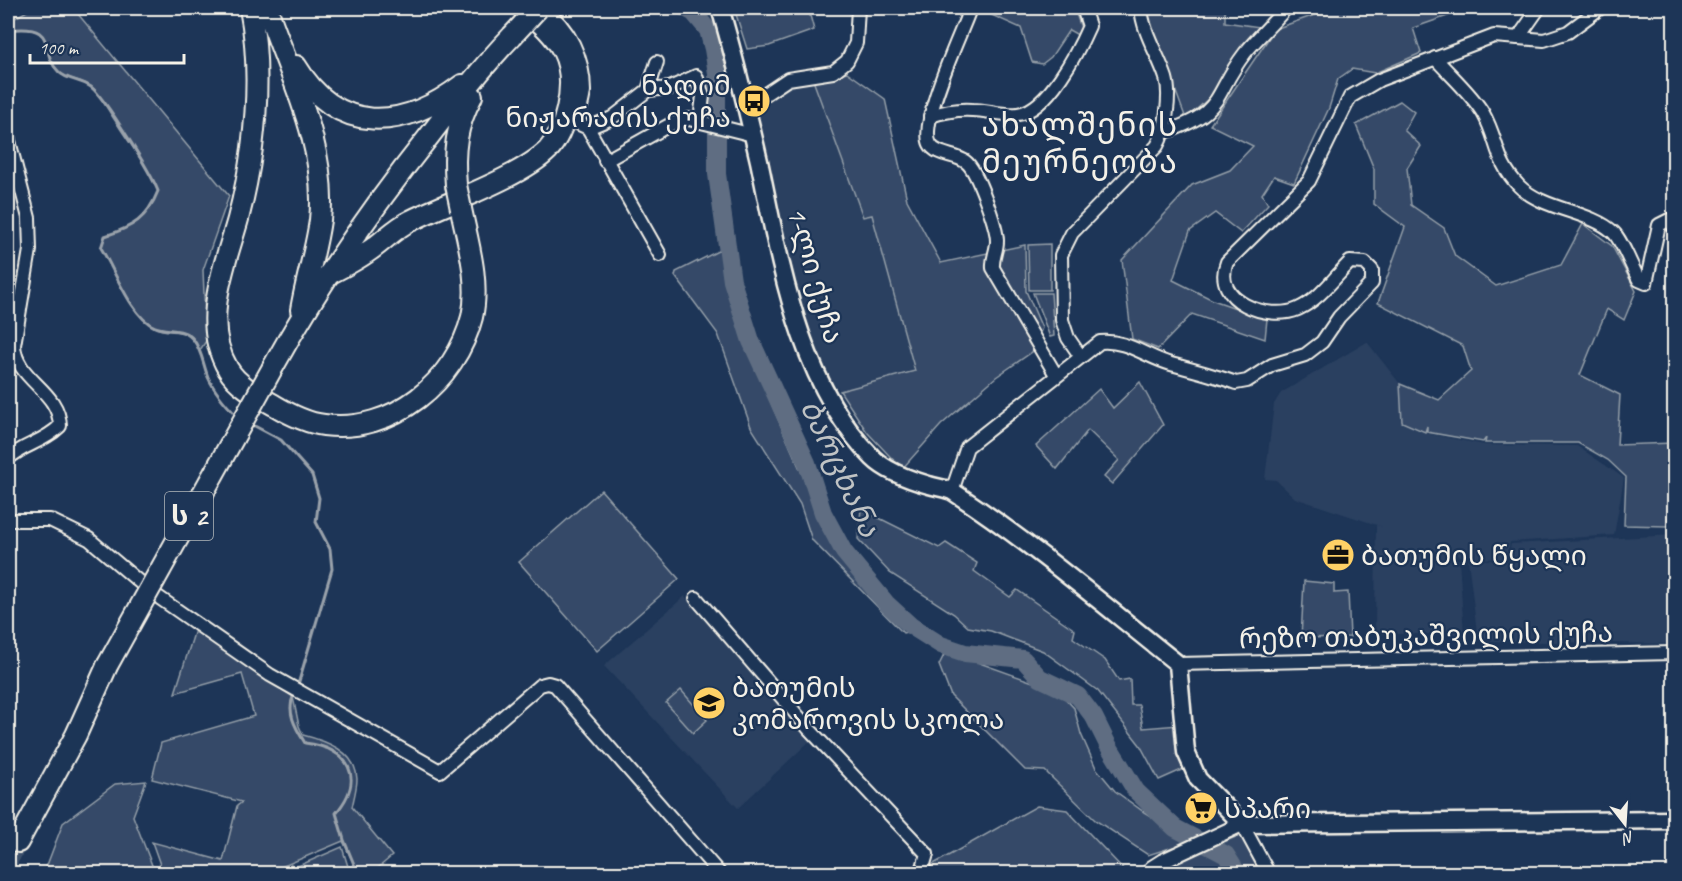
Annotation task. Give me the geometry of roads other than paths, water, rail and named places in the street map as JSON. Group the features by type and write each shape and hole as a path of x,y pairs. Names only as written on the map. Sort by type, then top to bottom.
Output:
{"highway":[{"path":"250,8 257,82 252,149 238,218 217,296 214,320 228,369 243,385 290,414 324,425 356,425 395,413 426,395 454,361 472,316 473,266 456,185 454,150 460,119 498,51"},
{"path":"267,8 304,111 320,189 320,220 300,318"},
{"path":"329,274 368,252 406,223 516,171 548,150 563,126 571,89 569,67 562,48 548,28 523,8"},
{"name":"ს 2","path":"18,842 76,735 107,666 300,318 386,190 480,70 538,8"},
{"path":"277,34 309,88 328,104 353,116 376,121 412,115 446,97 480,70"}],"main road":[{"name":"1-ლი ქუჩა","path":"720,8 753,135 780,263 795,316 812,360 832,400 874,459 896,473 952,491"},
{"path":"952,491 1059,568 1178,664 1186,752 1198,779 1235,827 1674,820"}],"street":[{"path":"543,8 565,27 574,44 584,92 578,112 579,124 588,128 605,162 660,255"},
{"path":"744,98 764,95 788,79 833,72 847,61 856,43 858,8"},
{"path":"968,8 968,14 930,116 927,132 930,145 936,151 963,159 975,169 997,242 992,259 993,268 1056,375"},
{"path":"930,116 971,110 1019,114 1036,107 1061,76 1079,48 1089,26 1083,8"},
{"path":"1081,357 1068,338 1062,320 1061,255 1072,233 1157,146 1165,132 1167,80 1142,22 1141,8"},
{"path":"1165,132 1194,123 1213,107 1244,55 1286,8"},
{"path":"1518,38 1539,8"},
{"path":"952,491 967,447 1100,342 1112,341 1171,364 1236,383 1247,381 1272,365 1305,355 1322,342 1340,317 1372,283 1372,270 1365,263 1350,262 1307,304 1295,310 1270,313 1249,306 1231,295 1224,285 1224,270 1238,251 1309,181 1350,97 1378,80 1494,36 1544,40 1568,32 1600,8"},
{"path":"1435,58 1482,112 1493,136 1500,164 1521,188 1556,208 1583,217 1613,232 1639,280 1646,283 1659,225 1669,220 1674,227"},
{"path":"648,90 657,62"},
{"path":"588,128 612,118 648,90 670,88 696,76 703,96 703,121"},
{"path":"605,162 679,121 703,121 753,135"},
{"path":"8,136 29,218 30,250 14,355 17,364 52,402 59,415 60,426 48,438 14,452 8,459"},
{"path":"8,520 50,520 89,539 151,592 285,684 440,771 540,685 548,683 555,685 653,801 720,873"},
{"path":"696,598 810,730 927,854 921,873"},
{"name":"რეზო თაბუკაშვილის ქუჩა","path":"1178,664 1674,653"},
{"path":"1149,873 1152,868 1182,851 1235,827 1269,873"}],"waterway":[{"name":"ბარცხანა","path":"685,8 694,13 708,30 713,49 717,73 717,174 732,281 751,341 807,463 823,513 844,552 886,603 911,626 941,645 965,653 1023,659 1040,678 1078,696 1094,717 1136,791 1175,828 1226,855 1238,874"},
{"path":"8,30 25,29 42,35 49,56 59,72 91,87 98,94 137,153 158,191 144,215 124,229 105,236 101,248 131,304 147,322 155,327 185,333 193,339 214,388 238,417"},
{"path":"249,423 281,440 312,475 319,498 316,522 330,549 332,569 297,688"},
{"path":"294,694 291,713 305,743 333,751 348,767 351,777 350,788 336,813 358,874"}],"tunnel":[{"path":"8,860 18,842"}],"place":[{"name":"ნადიმ ნიჟარაძის ქუჩა","path":"754,101"},
{"name":"ბათუმის წყალი","path":"1338,555"},
{"name":"ბათუმის კომაროვის სკოლა","path":"709,703"},
{"name":"სპარი","path":"1201,808"}],"district":[{"name":"ახალშენის მეურნეობა","path":"1080,144"}]}
